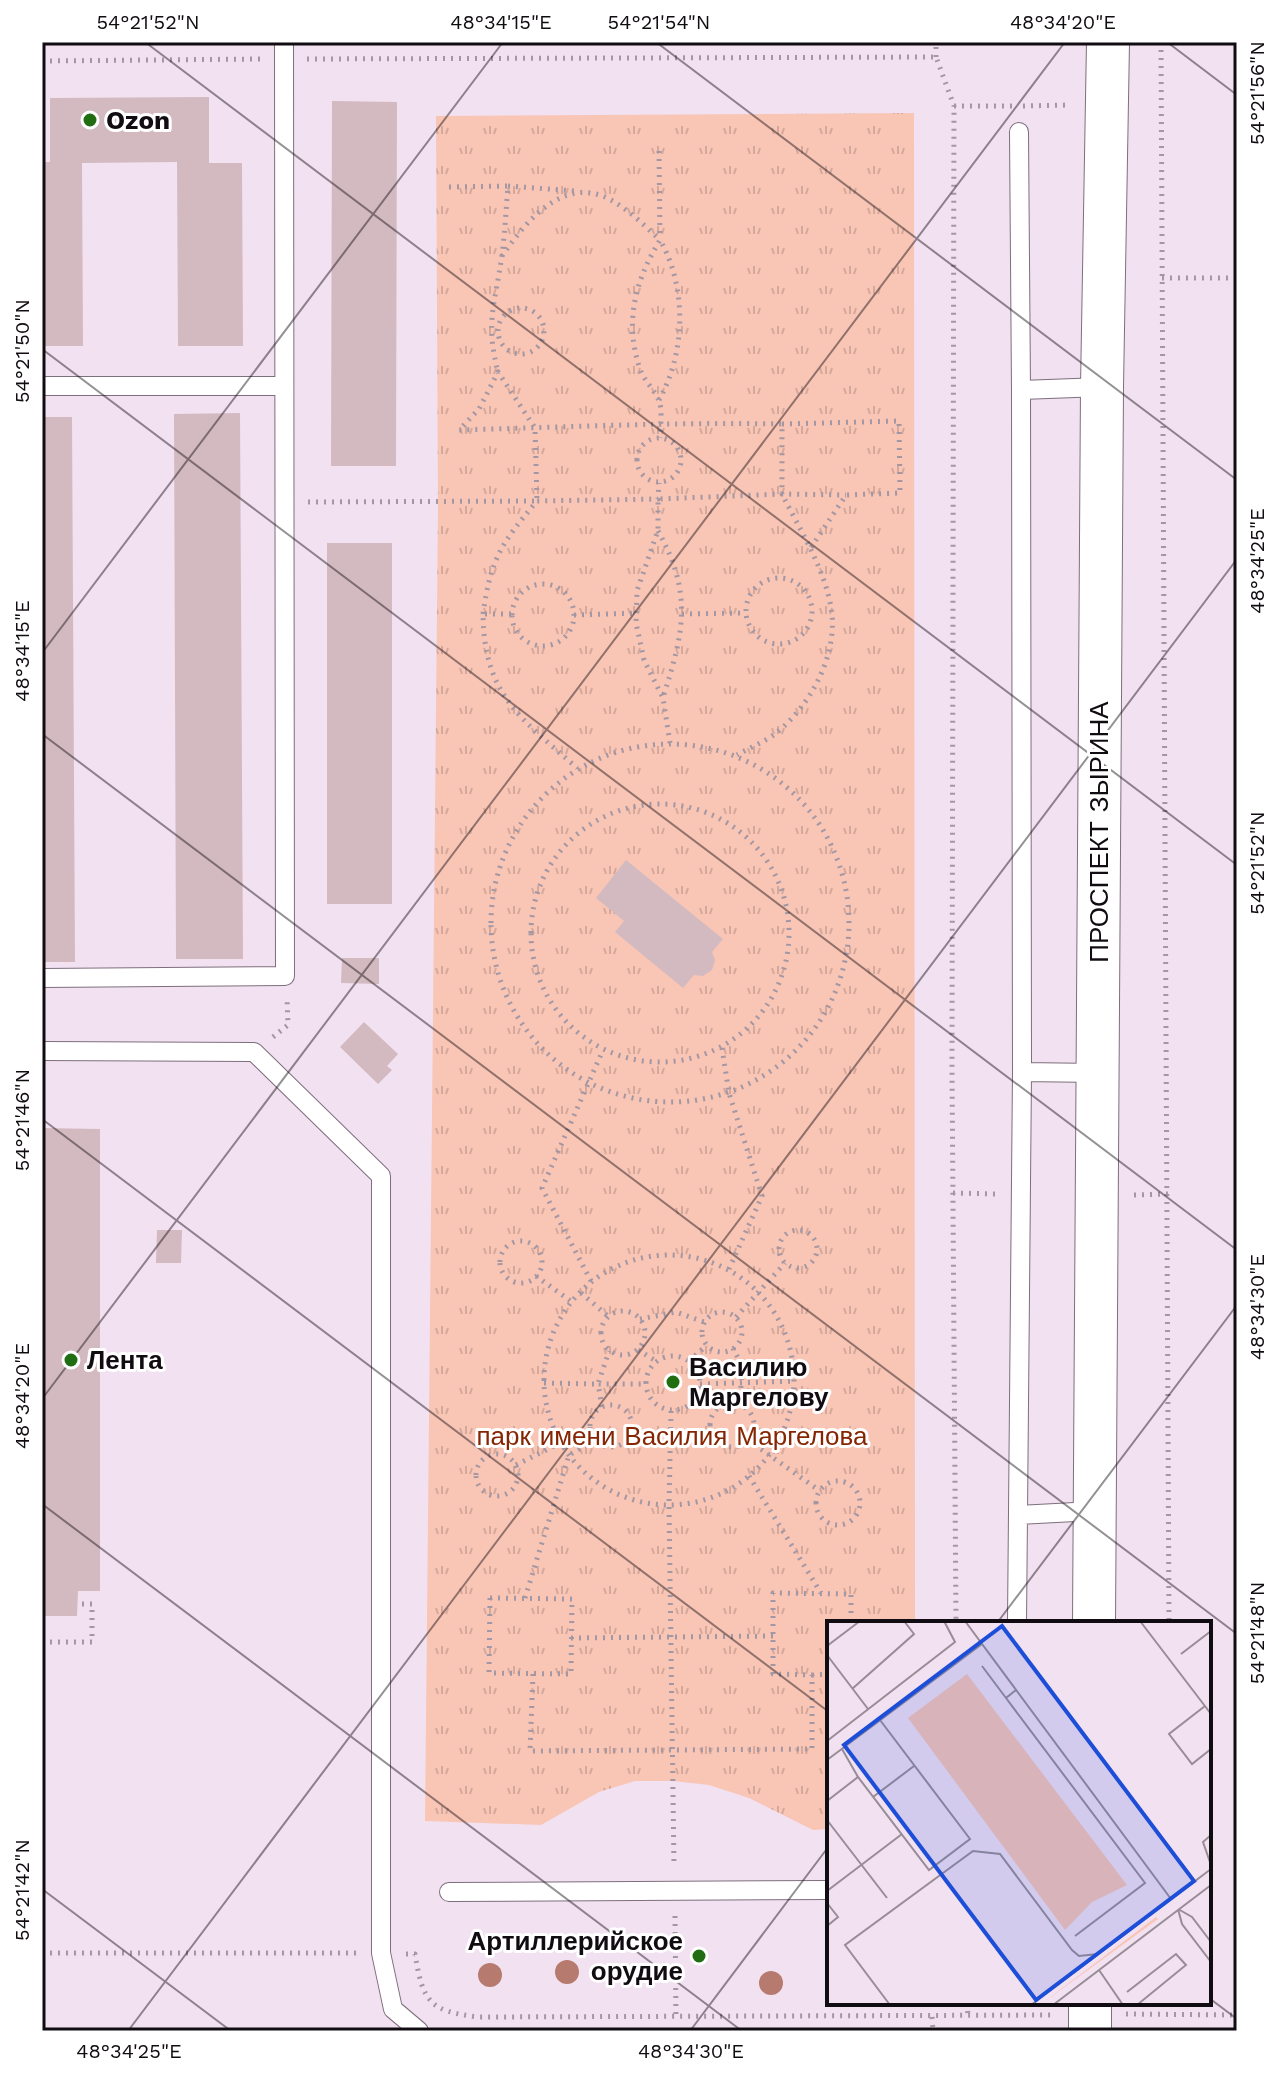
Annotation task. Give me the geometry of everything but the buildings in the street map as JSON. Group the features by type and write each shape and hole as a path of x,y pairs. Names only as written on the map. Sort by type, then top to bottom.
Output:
{"street":[{"name":"ПРОСПЕКТ ЗЫРИНА","path":"1094,1621 1102,387 1108,42"}],"lane":[{"path":"42,978 285,976 284,50"},
{"path":"1017,1621 1022,1072 1019,132"},
{"path":"42,386 282,386"},
{"path":"1021,390 1102,387"},
{"path":"42,1051 254,1052 381,1176 381,1953 393,2009 419,2031"},
{"path":"1022,1072 1098,1073"},
{"path":"1018,1515 1094,1511"},
{"path":"449,1892 827,1890"}],"path":[{"path":"936,42 936,57 954,106 952,1082 956,1621"},
{"path":"1161,42 1169,1621"},
{"path":"42,61 284,50 936,57"},
{"path":"954,106 1160,102"},
{"path":"659,151 660,240 675,273 680,319 677,347 659,400 660,438"},
{"path":"449,187 508,186 585,191 611,200 660,240"},
{"path":"508,186 489,334 498,372 535,428 537,501 501,543 488,578 483,614 488,660 499,690 515,712 577,768"},
{"path":"501,257 520,230 546,205 567,194 585,191"},
{"path":"659,400 648,387 640,369 634,343 632,306 637,283 660,240"},
{"path":"1162,278 1237,278"},
{"path":"520,307 540,317 544,332 540,345 522,354 503,346 498,333 501,318 520,307"},
{"path":"489,334 498,333"},
{"path":"283,502 537,501 900,493 899,421 782,424 660,422 459,430 479,409 498,372"},
{"path":"736,755 775,733 808,697 823,670 830,643 832,614 809,550 782,494 782,424"},
{"path":"660,438 679,450 681,465 673,478 659,483 646,479 636,460 646,442 660,438"},
{"path":"659,483 658,530 637,591 636,613 644,660 663,698 670,743"},
{"path":"809,550 846,495"},
{"path":"658,530 682,593 681,643 663,698"},
{"path":"778,578 798,584 811,601 812,611 805,632 785,644 763,640 748,624 746,613 752,593 759,585 778,578"},
{"path":"548,584 567,595 574,615 573,625 561,641 542,647 523,640 512,624 511,614 519,594 528,588 548,584"},
{"path":"574,615 636,613"},
{"path":"682,614 746,613"},
{"path":"483,614 511,614"},
{"path":"670,743 703,746 736,755 789,788 828,837 848,896 847,958 824,1016 784,1063 729,1093 681,1103 632,1099 586,1083 539,1047 506,999 491,943 494,884 515,830 542,795 577,768 622,749 670,743"},
{"path":"658,804 701,810 739,830 768,862 786,901 790,944 780,985 756,1021 722,1048 683,1061 642,1062 603,1050 568,1024 543,989 531,948 534,904 550,865 578,833 616,811 658,804"},
{"path":"254,1052 288,1025 285,976"},
{"path":"722,1048 729,1093 762,1196 729,1269"},
{"path":"591,1281 542,1188 603,1050"},
{"path":"792,1231 811,1235 817,1252 812,1262 801,1268 785,1263 779,1251 782,1239 792,1231"},
{"path":"528,1242 539,1250 542,1264 536,1276 525,1283 506,1277 499,1264 507,1245 528,1242"},
{"path":"657,1255 694,1257 729,1269 759,1293 783,1328 795,1381 791,1408 782,1434 770,1454 749,1476 711,1498 669,1505 640,1502 613,1492 589,1476 569,1455 551,1421 544,1383 548,1345 564,1310 591,1281 622,1264 657,1255"},
{"path":"736,1317 785,1263"},
{"path":"536,1276 572,1302"},
{"path":"581,1293 609,1317"},
{"path":"602,1407 598,1384 609,1351 600,1334 609,1317 622,1311 640,1319 676,1312 704,1322"},
{"path":"716,1312 736,1317 742,1334 733,1348 722,1352 707,1345 701,1333 704,1322 716,1312"},
{"path":"609,1351 624,1355 638,1350 645,1336 640,1319"},
{"path":"689,1361 707,1345"},
{"path":"733,1348 742,1366 740,1404"},
{"path":"638,1350 656,1361"},
{"path":"673,1356 689,1361 700,1384 694,1400 671,1411 656,1405 645,1384 650,1367 656,1361 673,1356"},
{"path":"700,1384 795,1381"},
{"path":"544,1383 645,1384"},
{"path":"726,1403 740,1404 754,1420 748,1440 728,1447 711,1433 714,1412 726,1403"},
{"path":"610,1404 629,1413 632,1428 620,1446 606,1447 595,1440 590,1421 602,1407 610,1404"},
{"path":"671,1411 669,1505 676,2019"},
{"path":"525,1598 569,1455 595,1440"},
{"path":"748,1440 820,1491"},
{"path":"516,1465 562,1442"},
{"path":"506,1456 516,1465 516,1486 505,1495 490,1496 479,1487 475,1474 486,1457 506,1456"},
{"path":"749,1476 822,1593"},
{"path":"832,1482 846,1483 857,1493 857,1514 846,1523 826,1521 816,1504 820,1491 832,1482"},
{"path":"827,1674 773,1674 773,1593 851,1594 851,1621"},
{"path":"490,1598 572,1599 571,1638 571,1674 489,1673 490,1598"},
{"path":"42,1642 92,1642 92,1604 77,1604"},
{"path":"571,1638 773,1636"},
{"path":"533,1674 530,1751 812,1749 812,1675"},
{"path":"42,1953 415,1954 427,2000 444,2013 478,2017 676,2019 1237,2015"},
{"path":"967,2005 968,2016"},
{"path":"932,2017 933,2031"}],"green space":[{"name":"парк имени Василия Маргелова","path":"914,113 915,1621 827,1621 827,1829 813,1830 749,1798 709,1785 673,1781 635,1781 599,1792 541,1825 425,1821 438,507 436,116"}],"place":[{"name":"Ozon","path":"90,120"},
{"name":"Лента","path":"71,1360"},
{"name":"Василию Маргелову","path":"673,1382"},
{"name":"Артиллерийское орудие","path":"699,1956"}]}
